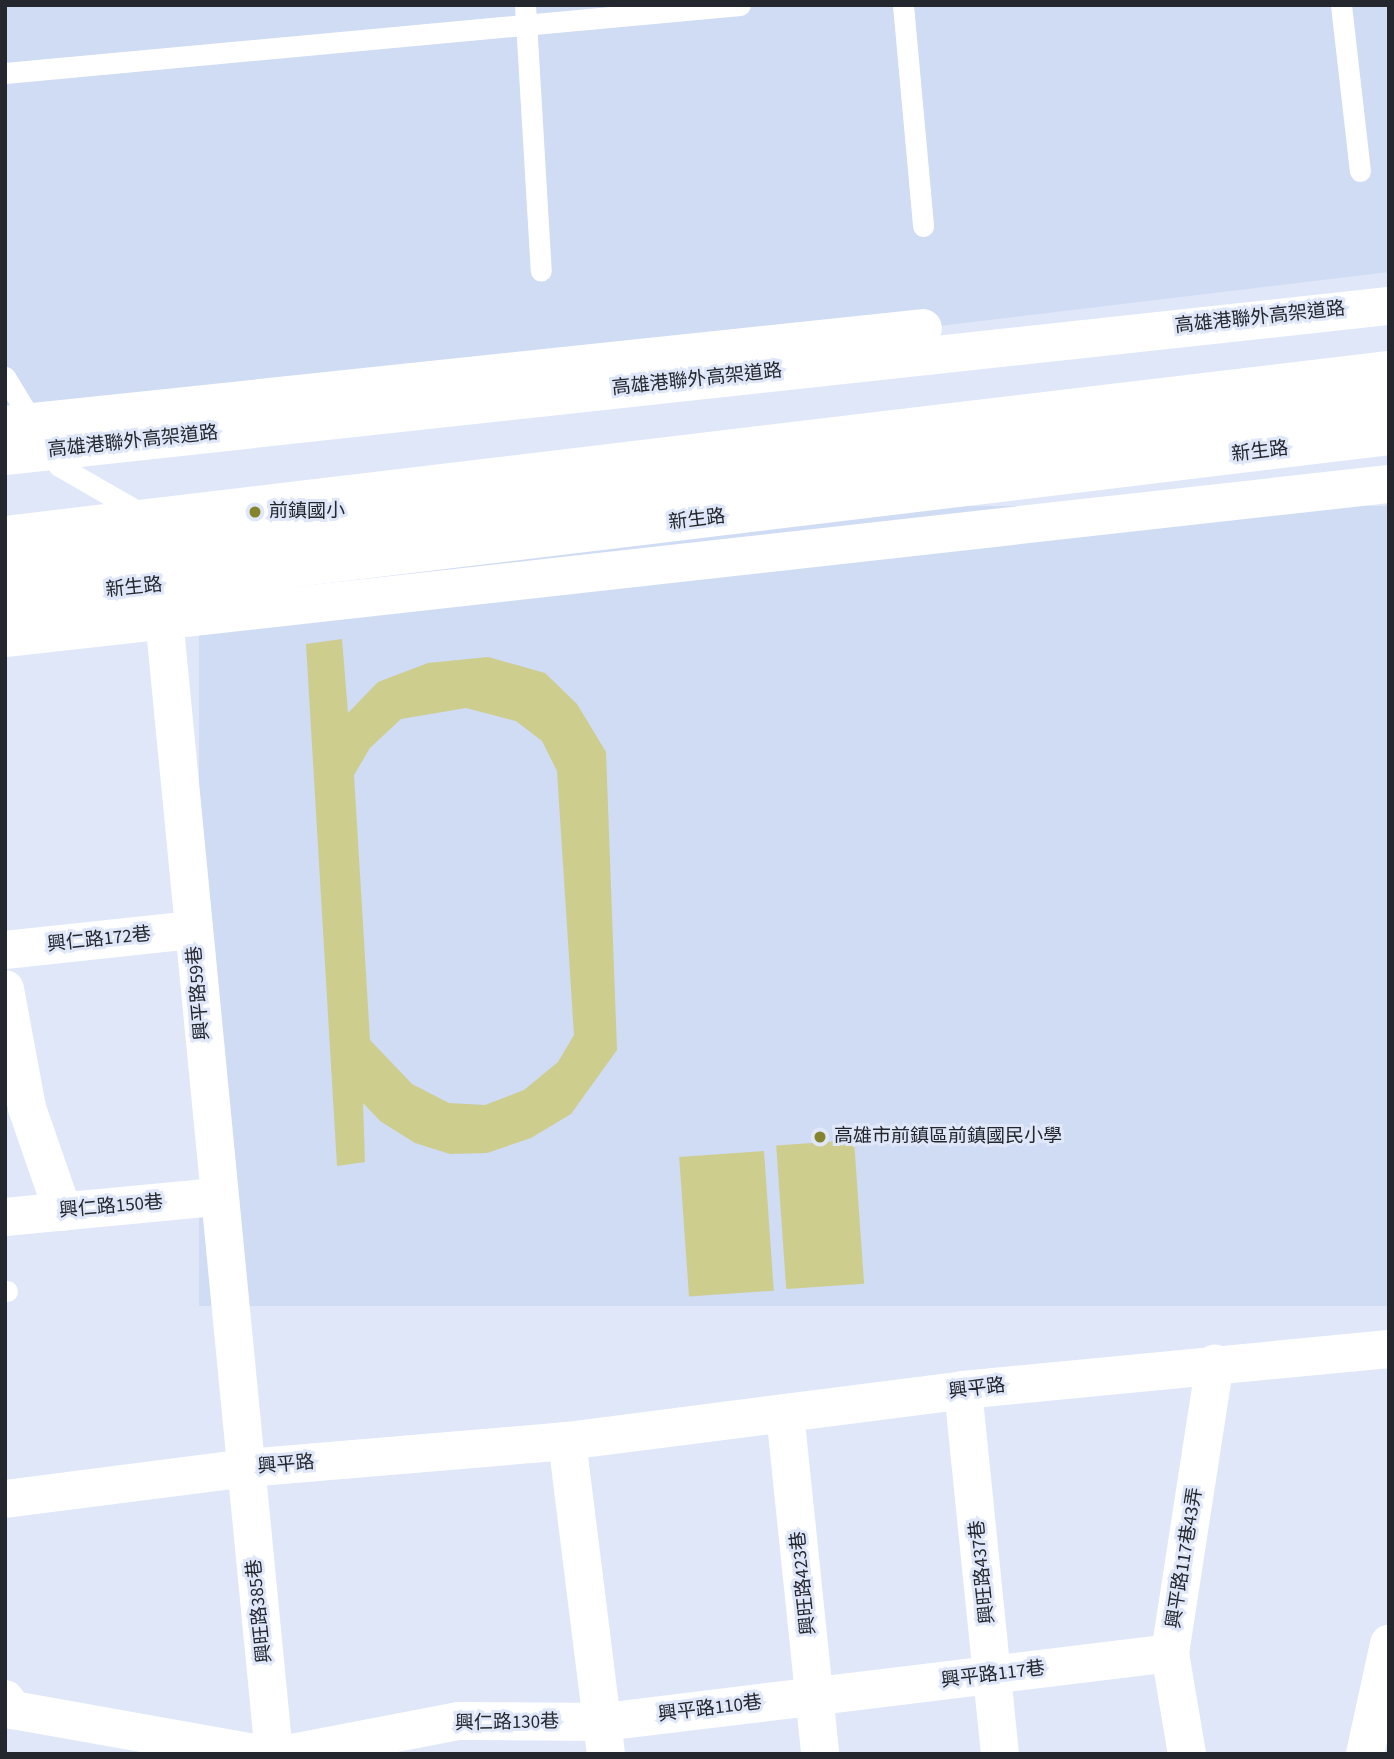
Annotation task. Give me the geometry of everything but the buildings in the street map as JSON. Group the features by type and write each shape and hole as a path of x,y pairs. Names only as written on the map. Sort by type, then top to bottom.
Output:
{"main road":[{"name":"高雄港聯外高架道路","path":"5,425 1389,282"},
{"name":"高雄港聯外高架道路","path":"5,456 1389,306"},
{"name":"新生路","path":"5,603 158,569 1389,370"},
{"name":"新生路","path":"5,638 158,569 1389,404"},
{"name":"新生路","path":"5,535 158,569 1389,436"},
{"name":"新生路","path":"5,568 158,569 1389,484"},
{"name":"興平路59巷","path":"158,569 217,1197 246,1468"},
{"name":"興仁路172巷","path":"5,950 193,930"},
{"path":"5,989 27,1108 63,1212"},
{"name":"興仁路150巷","path":"5,1217 217,1197"},
{"name":"興平路","path":"5,1499 246,1468 567,1441 963,1390 1215,1363 1389,1349"},
{"name":"興平路117巷43弄","path":"1187,1754 1170,1653 1215,1363"},
{"name":"興旺路437巷","path":"963,1390 1000,1754"},
{"name":"興旺路423巷","path":"785,1413 820,1754"},
{"path":"567,1441 605,1738"},
{"name":"興旺路385巷","path":"246,1468 274,1754"},
{"path":"1365,1754 1389,1644"},
{"name":"興平路117巷","path":"816,1696 1170,1653"},
{"name":"興平路110巷","path":"605,1738 816,1696"},
{"path":"5,1699 13,1710 260,1754"},
{"name":"興仁路130巷","path":"287,1754 459,1721 605,1738"}],"lane":[{"path":"5,73 526,15 740,5"},
{"path":"903,5 923,226"},
{"path":"1341,5 1360,171"},
{"path":"526,15 541,271"},
{"path":"5,377 59,466 158,569"}],"shaded area":[{"path":"5,5 1389,5 1389,272 5,438"},
{"name":"高雄市前鎮區前鎮國民小學","path":"199,506 1389,506 1389,1306 199,1306"}],"green space":[{"path":"342,639 348,713 378,682 428,663 488,657 545,673 577,704 606,752 617,1050 571,1114 531,1138 487,1153 450,1154 415,1143 380,1121 363,1103 365,1162 337,1166 306,644","holes":["466,708 516,721 542,741 557,771 574,1035 558,1062 524,1090 485,1105 449,1103 412,1084 370,1040 354,775 370,748 401,719"]},
{"path":"854,1140 864,1284 786,1289 776,1145"},
{"path":"764,1151 774,1291 689,1297 679,1157"}],"place":[{"name":"前鎮國小","path":"255,512"},
{"name":"高雄市前鎮區前鎮國民小學","path":"820,1137"}]}
